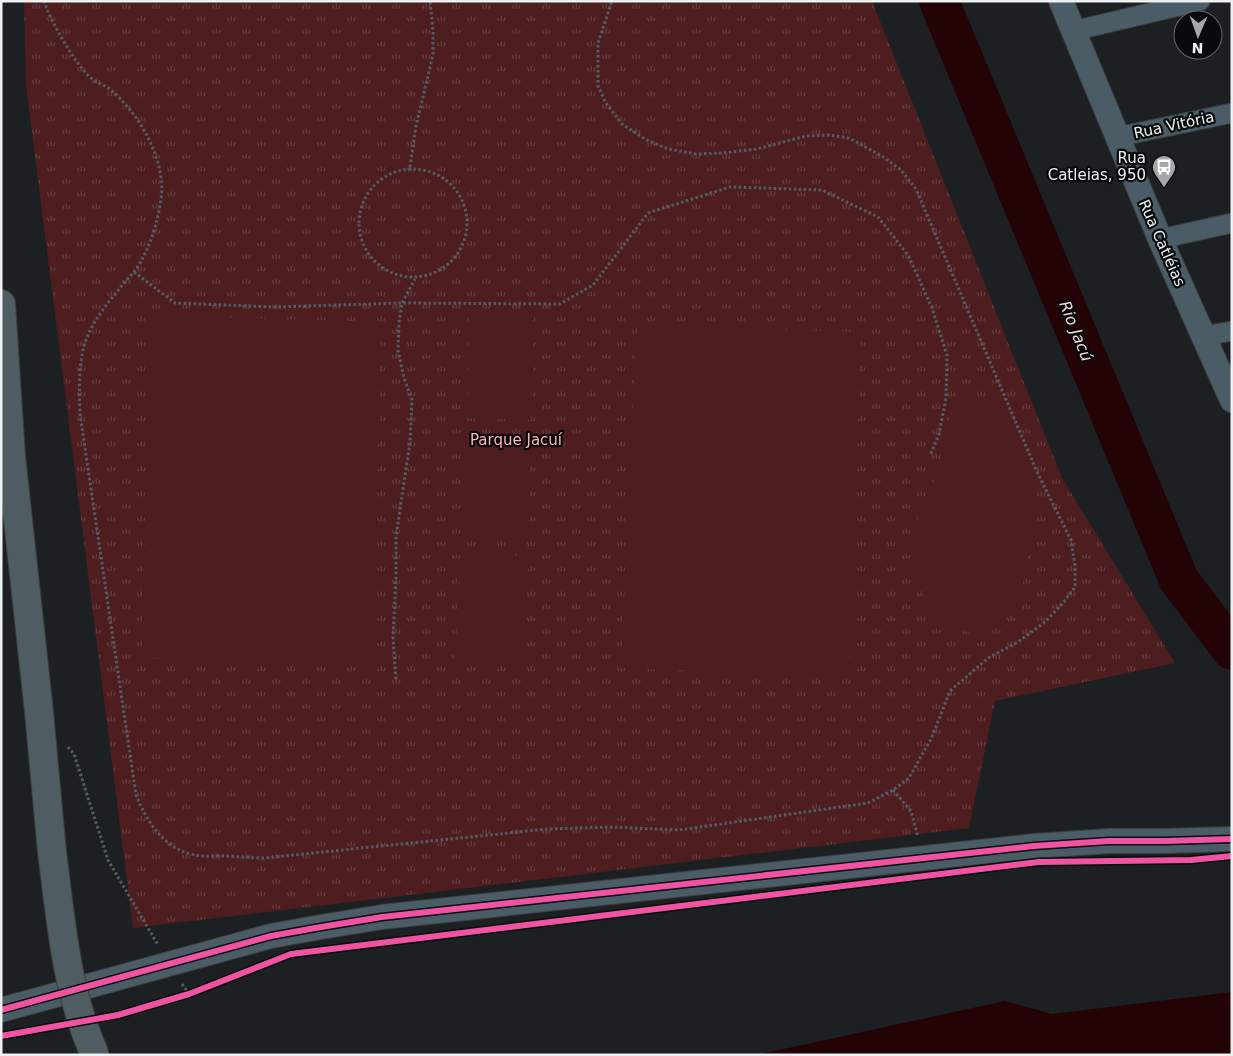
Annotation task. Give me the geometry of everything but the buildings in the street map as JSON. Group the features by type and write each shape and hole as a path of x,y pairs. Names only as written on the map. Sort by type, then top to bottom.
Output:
{"highway":[{"path":"1,304 11,456 52,852 64,947 75,999 95,1055"}],"street":[{"name":"Rua Catléias","path":"1061,1 1160,239 1232,400"},
{"path":"1072,31 1200,1"},
{"name":"Rua Vitória","path":"1117,137 1232,113"},
{"path":"1160,239 1232,223"},
{"path":"1203,336 1232,331"},
{"path":"1,1010 271,936 382,917 1034,846 1109,841 1232,839"}],"path":[{"path":"44,1 57,31 76,59 91,78 109,88 125,103 140,123 153,148 161,178 161,200 154,235 134,272 118,290 87,336 78,390 136,795 145,816 157,834 186,853 202,856 221,855 264,858 548,829 609,827 679,830 868,803 894,790 910,778 932,736 950,691 966,675 988,658 1018,642 1045,622 1067,598 1074,587 1075,566 1071,540 1037,472 916,189 901,170 882,156 849,138 829,135 806,136 758,149 696,154 668,149 645,139 622,124 606,103 598,86 598,43 612,1"},
{"path":"410,167 416,126 432,55 433,30 430,1"},
{"path":"410,167 444,176 466,203 467,238 448,266 415,279 382,270 360,243 358,208 378,179 410,167"},
{"path":"134,272 175,303 275,307 402,304 560,304 593,285 648,213 730,187 822,190 878,217 908,254 932,308 947,355 946,398 939,434 930,456"},
{"path":"396,679 393,638 396,536 410,442 412,400 404,378 398,351 399,322 402,304 415,279"},
{"path":"63,740 74,754 108,860 169,965 189,994"},
{"path":"894,790 911,811 923,858"},
{"path":"180,996 198,990"}],"green space":[{"name":"Parque Jacuí","path":"24,1 872,1 1062,478 1175,663 995,701 969,828 133,928 26,85"},
{"path":"149,315 381,322 373,663 142,658"},
{"path":"469,316 533,317 531,420 467,418"},
{"path":"637,326 861,332 849,676 621,668"},
{"path":"980,397 997,402 1016,422 1031,457 1033,531 1022,586 1004,617 975,634 954,629 942,619 925,599 914,566 916,523 944,458 954,398"},
{"path":"467,433 531,435 528,539 464,537"},
{"path":"461,552 529,556 523,666 455,662"}],"shaded area":[{"path":"1232,992 1232,1055 756,1055 1005,1001 1052,1014"}],"waterway":[{"name":"Rio Jacú","path":"939,1 1179,580 1232,650"}],"cycle path":[{"path":"1,1010 271,936 382,917 1034,846 1109,841 1232,839"},
{"path":"1,1036 118,1015 189,994 291,954 1039,862 1191,860 1232,856"}],"place":[{"name":"Rua Catleias, 950","path":"1164,188"}]}
